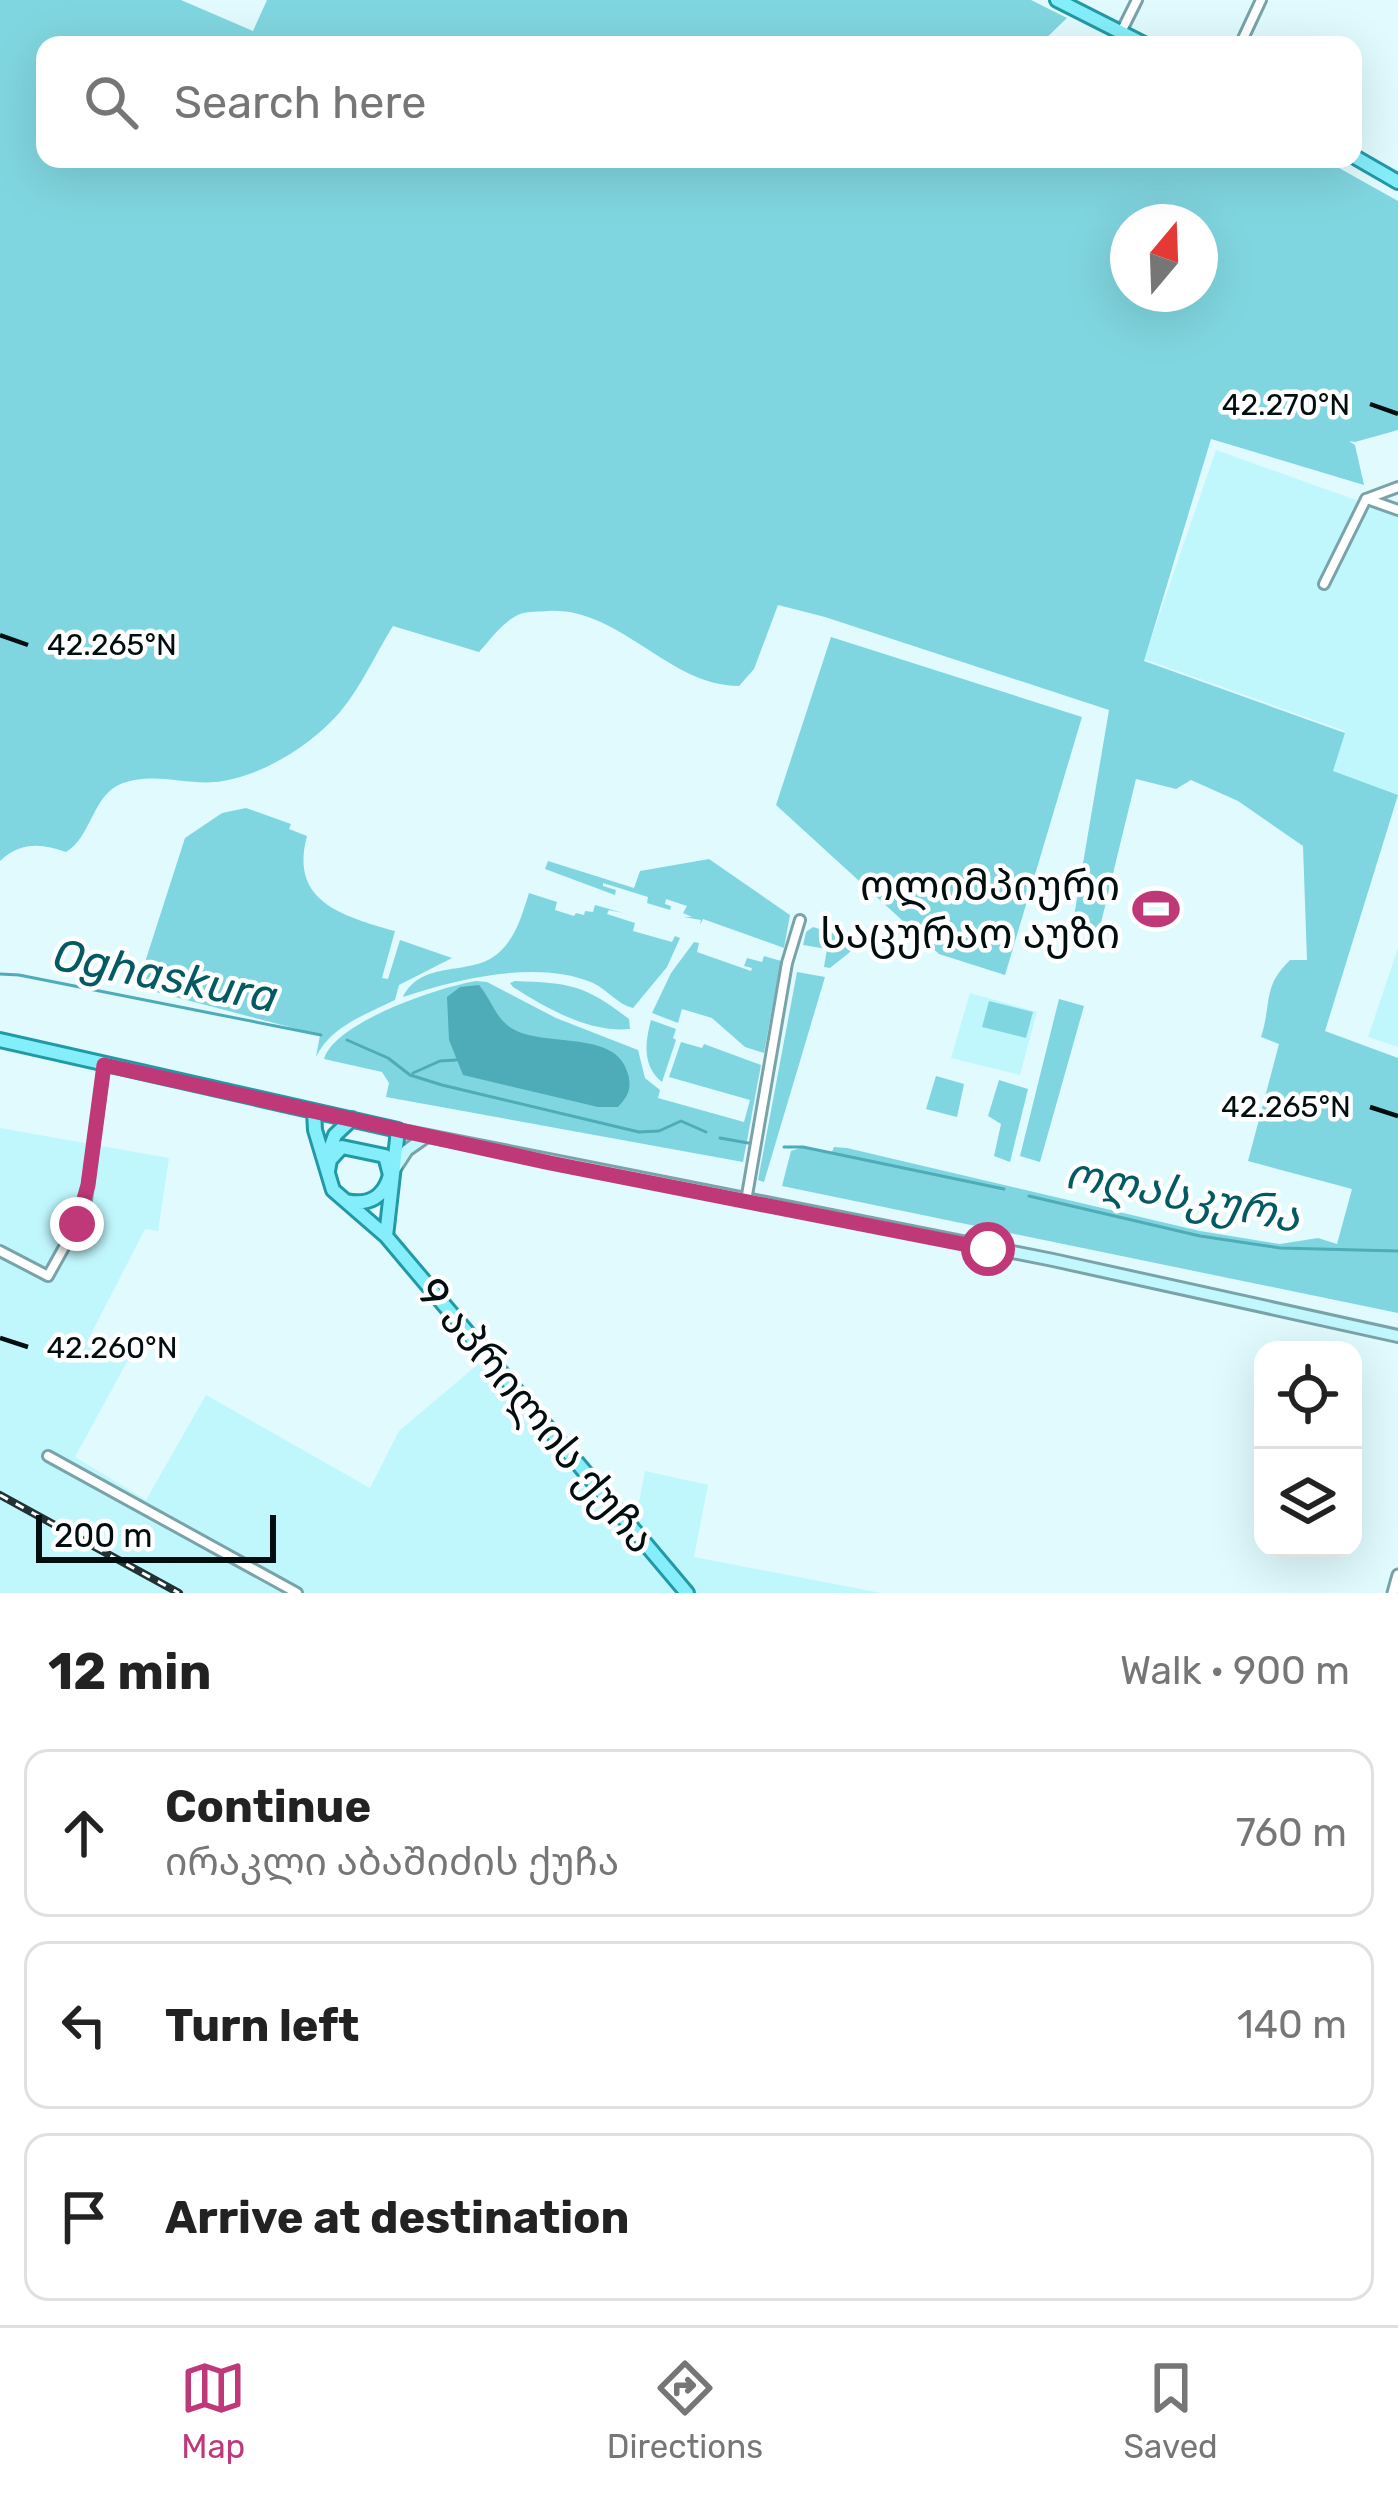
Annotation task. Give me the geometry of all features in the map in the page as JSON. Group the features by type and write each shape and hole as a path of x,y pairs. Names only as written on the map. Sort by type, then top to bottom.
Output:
{"main road":[{"path":"1057,0 1128,36"},
{"path":"1362,161 1398,182"},
{"path":"0,1040 398,1130 1053,1259 1398,1336"},
{"path":"314,1112 333,1190 346,1201 370,1202 387,1186 407,1150 427,1136"},
{"path":"327,1171 334,1135 352,1120"},
{"name":"9 აპრილის ქუჩა","path":"386,1237 398,1130"},
{"path":"327,1171 342,1147 385,1156 390,1174"},
{"name":"9 აპრილის ქუჩა","path":"346,1201 386,1237 687,1593"}],"street":[{"path":"1121,32 1137,0"},
{"path":"1244,36 1261,0"},
{"path":"1324,584 1366,499 1398,488"},
{"path":"1366,499 1398,510"},
{"path":"746,1201 787,963 800,920"},
{"path":"0,1251 48,1276 77,1224 88,1185 104,1065"},
{"path":"48,1456 297,1593"},
{"path":"1394,1593 1398,1575"}],"shaded area":[{"path":"0,0 181,0 253,31 267,0 1031,0 1067,18 1048,36 36,36 36,168 1339,168 1398,201 1398,430 1349,441 1355,445 1364,485 1211,439 1144,661 1345,733 1333,771 1398,795 1325,1031 1398,1058 1398,1313 782,1186 791,1151 847,1148 1200,1231 1280,1244 1318,1238 1337,1244 1352,1189 1248,1161 1279,1044 1261,1037 1271,987 1290,960 1307,960 1303,846 1238,801 1191,780 1176,789 1136,779 1099,931 1071,934 1109,710 778,605 754,669 739,686 689,674 621,633 574,613 520,614 479,652 393,626 340,712 287,756 223,781 148,778 123,783 105,796 82,836 66,852 31,846 0,861"},
{"path":"1216,450 1398,515 1398,796 1331,772 1345,731 1144,659"},
{"path":"831,637 1082,717 1005,975 939,954 776,805"},
{"path":"246,808 291,824 289,829 307,836 306,877 325,903 395,931 382,978 388,979 400,940 452,958 399,985 395,1000 340,1029 316,1057 320,1035 137,987 185,838 222,813"},
{"path":"709,859 790,915 784,948 703,919 700,925 701,920 684,917 692,917 683,913 687,906 666,899 670,910 647,903 648,897 603,883 616,890 615,895 545,869 548,861 634,888 640,871"},
{"path":"529,893 557,902 555,910 574,916 593,912 595,905 623,913 609,910 607,914 635,923 633,931 672,942 675,936 680,938 667,967 633,1008 593,983 548,973 472,978 403,997 420,978 479,964 498,953 516,930"},
{"path":"813,927 845,937 855,948 830,968 824,967 827,949 803,945 806,932"},
{"path":"694,942 699,943 697,952 751,971 744,966 747,958 781,961 764,1053 745,1047 712,1018 682,1009 678,1023 652,1013 671,973"},
{"path":"1398,948 1398,1047 1368,1037"},
{"path":"797,972 825,977 764,1182 758,1180"},
{"path":"476,981 638,1050 645,1078 660,1090 658,1098 744,1122 750,1100 669,1077 681,1042 702,1048 704,1044 761,1065 743,1162 386,1097 389,1083 382,1072 324,1059 347,1032 390,1008"},
{"path":"510,983 564,985 588,993 629,1019 630,1029 599,1027 568,1017 513,987"},
{"path":"479,985 513,1029 595,1045 621,1060 630,1084 618,1107 598,1107 463,1075 449,1040 447,997 460,987"},
{"path":"970,993 1037,1012 1020,1075 951,1058"},
{"path":"1059,999 1084,1006 1040,1162 1020,1156"},
{"path":"989,1001 1033,1012 1026,1038 982,1027"},
{"path":"651,1020 676,1029 662,1082 648,1061"},
{"path":"936,1076 964,1084 957,1117 926,1109"},
{"path":"999,1080 1028,1089 1010,1162 994,1156 1001,1124 988,1116"},
{"path":"0,1128 169,1158 158,1231 145,1229 90,1336 129,1358 75,1457 146,1500 206,1395 370,1488 399,1431 490,1354 634,1528 645,1471 708,1485 694,1557 881,1593 0,1593"}],"waterway":[{"name":"Oghaskura","path":"0,974 321,1035"},
{"name":"Oghaskura","path":"347,1040 388,1058 410,1075 442,1085 639,1132 659,1131 681,1121 706,1132"},
{"path":"413,1073 440,1061 456,1060"},
{"name":"Oghaskura","path":"720,1138 748,1143"},
{"name":"Oghaskura","path":"784,1147 1004,1189"},
{"name":"ოღასკურა","path":"1029,1196 1200,1236 1280,1248 1398,1251"}],"railway":[{"path":"0,1495 179,1593"}],"place":[{"name":"ოლიმპიური საცურაო აუზი","path":"1156,909"}],"route":[{"path":"77,1224 86,1200 104,1065 550,1163 988,1249"}]}
